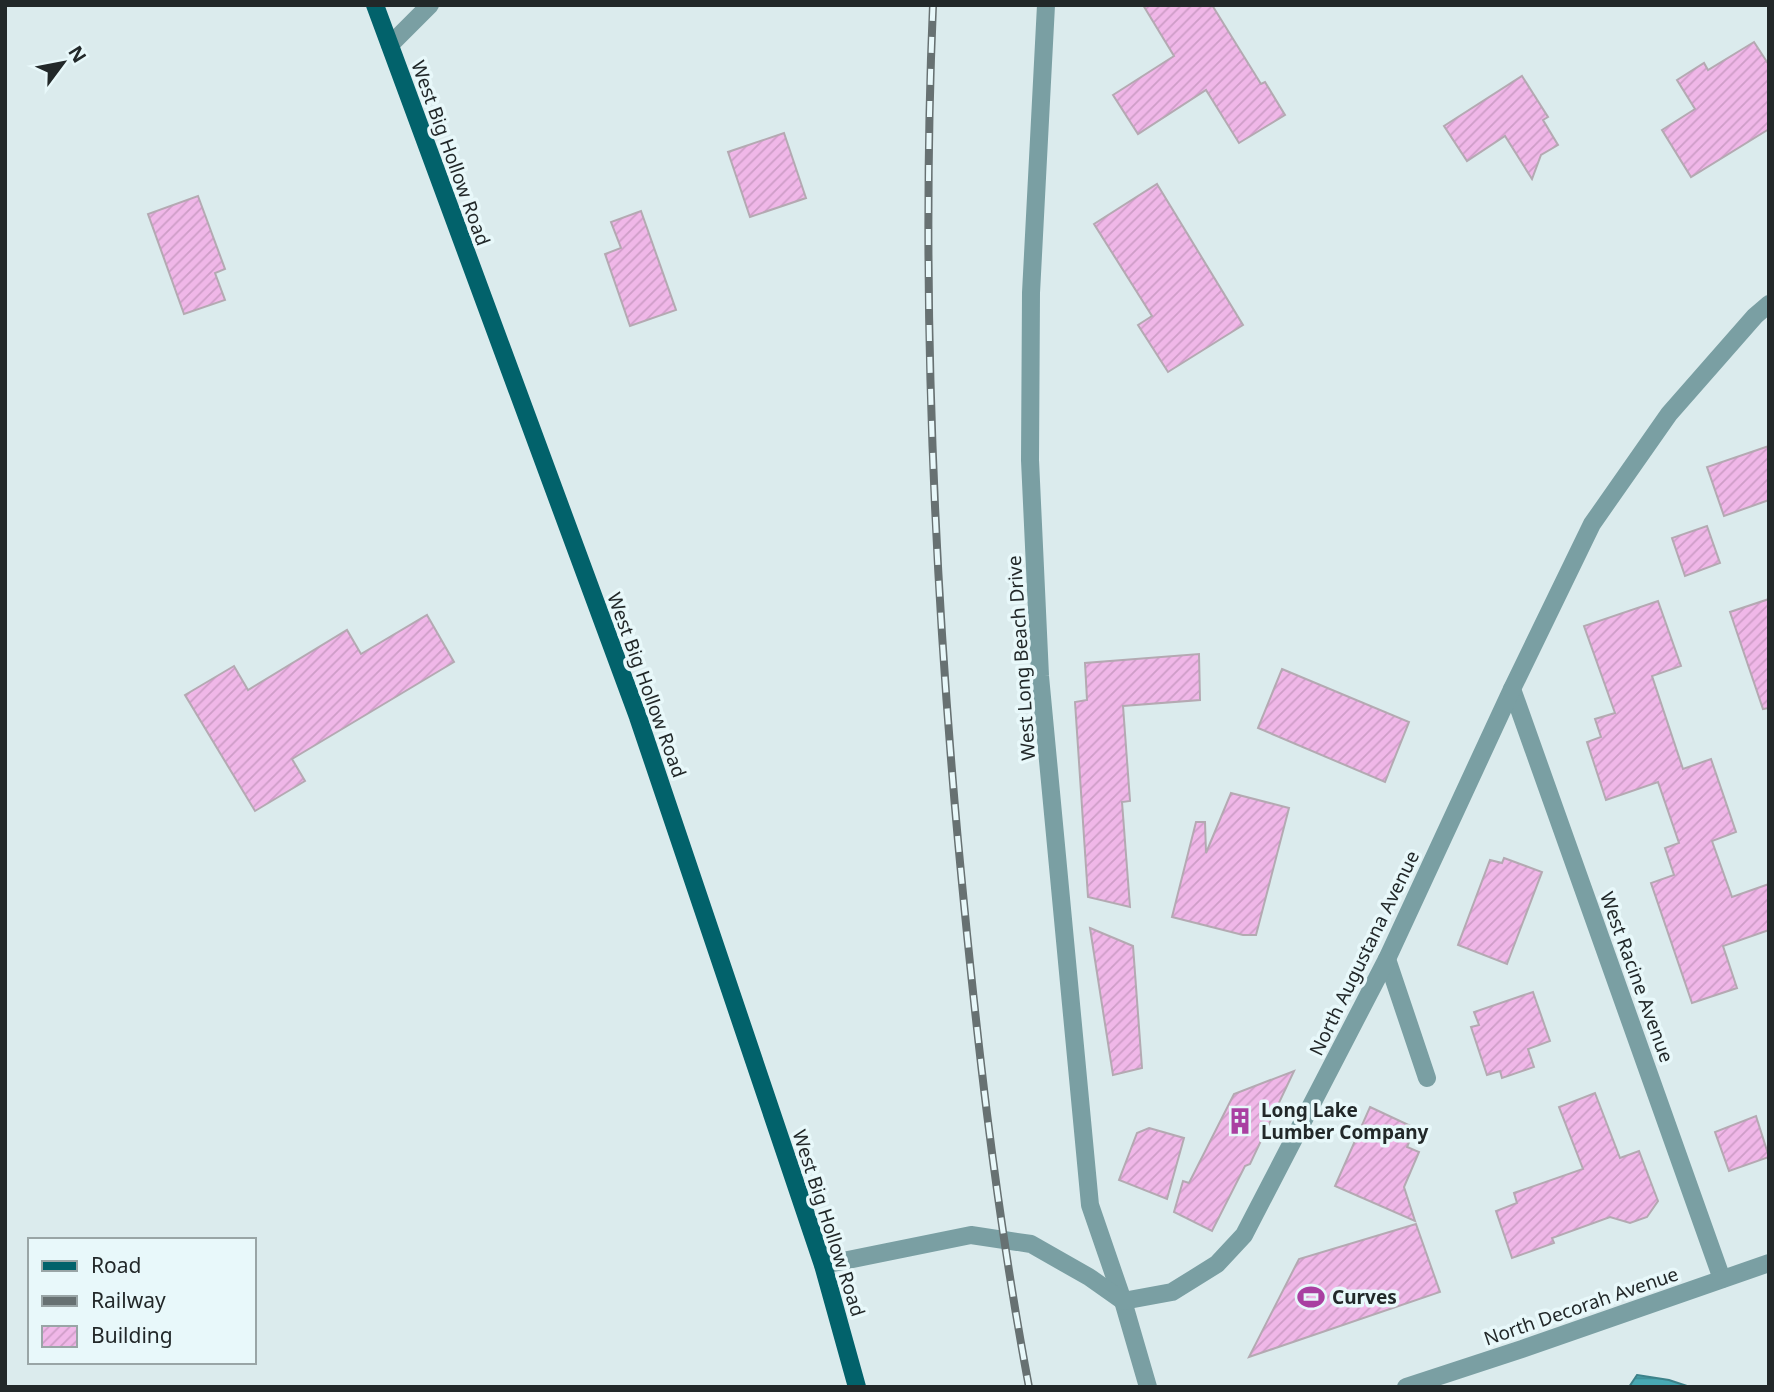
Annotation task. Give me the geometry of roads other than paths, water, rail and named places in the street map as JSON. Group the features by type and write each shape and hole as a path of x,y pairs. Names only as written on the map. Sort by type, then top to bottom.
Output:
{"main road":[{"name":"West Big Hollow Road","path":"375,5 638,717 823,1265 857,1387"}],"street":[{"path":"390,45 430,5"},
{"name":"West Long Beach Drive","path":"1046,5 1031,307 1030,460 1040,676 1090,1205 1149,1387"},
{"name":"North Augustana Avenue","path":"1123,1301 1172,1292 1217,1264 1244,1235 1387,959 1511,689 1592,524 1669,414 1755,316 1769,304"},
{"name":"West Racine Avenue","path":"1511,689 1722,1279"},
{"path":"1387,959 1427,1078"},
{"path":"823,1265 971,1235 1031,1244 1090,1277 1123,1301"},
{"name":"North Decorah Avenue","path":"1405,1387 1769,1263"}],"water":[{"path":"1637,1375 1669,1380 1690,1387 1629,1387"}],"railway":[{"path":"933,5 928,214 929,319 936,528 949,737 979,1046 996,1183 1029,1387"}],"place":[{"name":"Long Lake Lumber Company","path":"1240,1121"},
{"name":"Curves","path":"1311,1297"}]}
